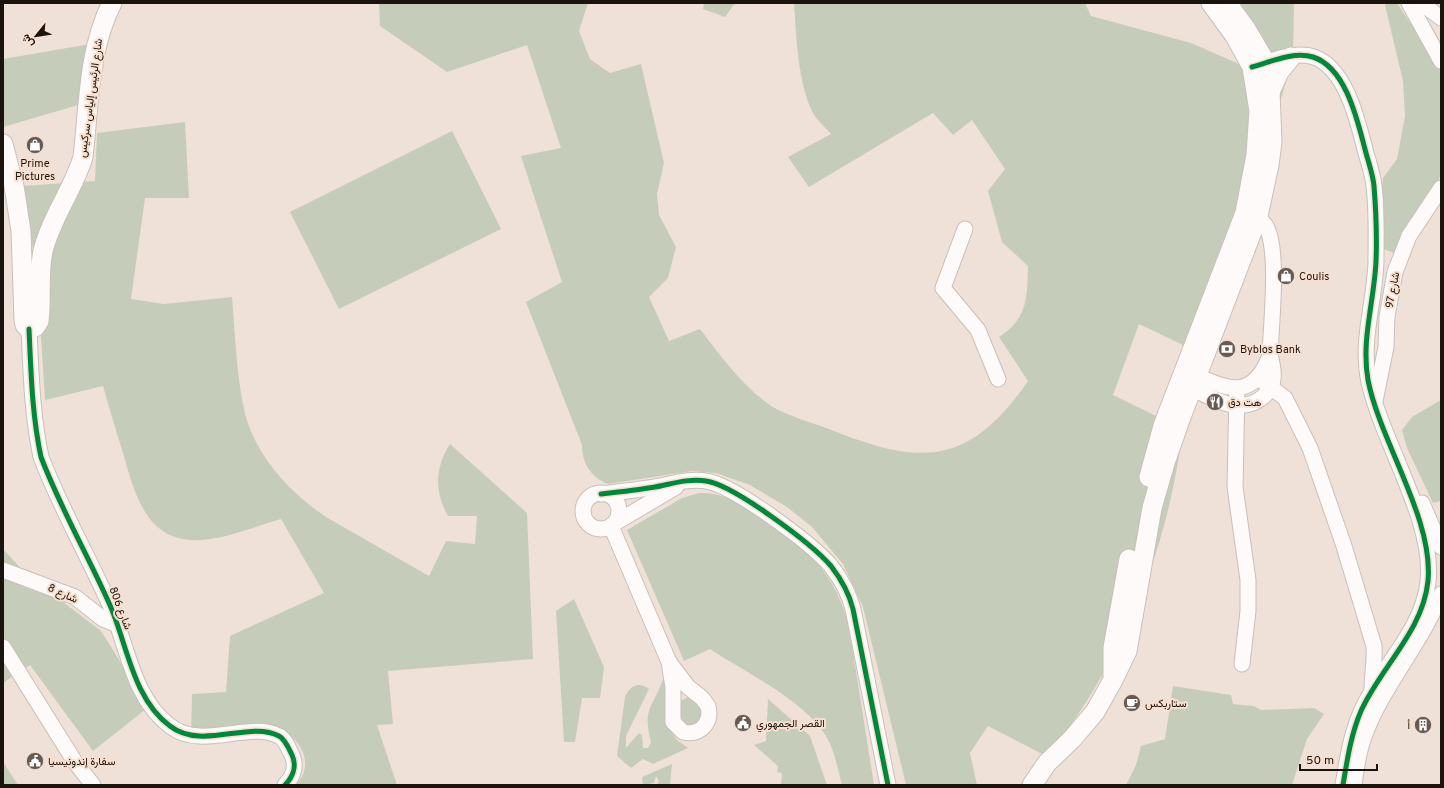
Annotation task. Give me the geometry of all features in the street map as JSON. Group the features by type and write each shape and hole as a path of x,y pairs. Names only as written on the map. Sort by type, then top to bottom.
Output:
{"main road":[{"name":"شارع الرئيس إلياس سركيس","path":"30,329 36,327 39,322 41,264 44,250 60,208 78,172 83,157 96,45 102,21 112,3"},
{"path":"1211,3 1235,36 1259,65 1259,111 1252,214"},
{"path":"1032,785 1047,763 1072,739 1096,712 1113,680 1112,648 1128,564 1153,460 1163,426 1189,379 1252,214 1269,165 1272,142 1270,92 1246,30 1227,3"},
{"path":"1270,92 1279,72 1291,57"},
{"path":"3,144 14,186 20,224 24,320 25,325 30,329"}],"street":[{"path":"1409,3 1441,61"},
{"path":"1421,3 1441,18"},
{"path":"1259,65 1291,57 1311,56 1328,65 1341,81 1348,95 1362,135 1374,184 1376,263 1366,335 1367,373 1417,515 1424,538 1429,570 1425,601 1416,621 1372,691 1359,718 1343,785"},
{"name":"شارع 97","path":"1376,398 1386,347 1387,317 1395,272 1409,236 1441,188"},
{"path":"1189,379 1214,390 1238,407 1246,406 1261,399 1272,387 1274,370 1270,355 1273,281 1272,247 1266,226 1252,214"},
{"path":"965,229 943,288 978,330 998,379"},
{"name":"شارع 806","path":"30,329 32,398 35,431 41,457 118,625 132,672 155,711 168,725 180,733 203,736 268,732 280,736 288,747 294,760 294,770 290,780 285,785"},
{"path":"1242,664 1248,611 1248,588 1235,487 1238,407 1249,383 1266,366 1270,355"},
{"path":"1249,383 1261,399"},
{"path":"1214,390 1249,383 1272,387 1288,403 1310,448 1344,546 1374,646 1375,660 1372,675 1372,691"},
{"path":"1376,398 1441,548"},
{"path":"685,482 602,529 592,527 588,523 584,514 587,500 600,494 685,482 700,480 712,482 736,494 802,539 824,558 838,575 847,591 853,609 888,785"},
{"path":"600,494 610,496 617,504 619,514 613,524"},
{"path":"613,524 669,662"},
{"name":"شارع 8","path":"3,570 75,597 103,619 118,625"},
{"path":"1354,785 1359,755 1370,721 1424,630 1441,594"},
{"path":"1374,646 1393,658"},
{"path":"3,647 75,762 93,785"}],"green space":[{"path":"379,3 588,3 579,31 590,59 610,73 641,64 664,163 657,194 659,215 676,247 668,278 649,297 669,341 700,329 741,380 760,398 775,408 782,412 861,441 890,449 916,453 940,451 963,444 985,430 1006,409 1028,381 999,337 1009,330 1021,315 1026,298 1028,277 1028,266 1002,242 988,191 1005,169 972,120 953,135 933,113 809,187 788,157 831,134 813,113 804,88 799,59 794,3 1085,3 1091,16 1191,43 1246,67 1227,3 1294,3 1293,59 1276,115 1277,176 1204,355 1139,324 1113,395 1183,429 1176,475 1166,518 1153,561 1138,602 1120,642 1099,681 1075,719 1048,757 988,726 970,753 977,785 906,785 863,607 843,564 812,527 787,507 750,485 716,473 692,471 608,484 592,474 586,464 582,452 582,445 526,302 562,282 521,156 561,148 527,45 447,72 380,26"},
{"path":"704,3 735,3 725,17 703,9"},
{"path":"1397,3 1441,69 1441,176 1412,219 1394,253 1381,248 1380,220 1383,178 1397,159 1405,116 1403,81 1385,5"},
{"path":"96,43 92,101 3,127 3,59"},
{"path":"185,122 189,198 145,198 131,299 164,304 232,297 239,377 247,421 262,454 285,482 312,507 326,517 429,576 446,541 475,544 477,516 448,516 440,498 438,480 439,471 441,462 450,444 527,513 533,659 388,671 393,724 377,725 397,785 295,785 304,773 305,759 300,746 289,735 265,734 217,743 191,739 192,694 226,692 230,636 324,593 281,519 232,534 202,540 183,539 168,534 156,525 146,513 139,500 103,386 45,400 37,272 22,186 95,181 97,133"},
{"path":"452,131 501,229 339,309 290,212"},
{"path":"1441,400 1441,501 1433,503 1407,448 1402,430 1412,417"},
{"path":"699,493 708,493 733,500 778,530 806,552 818,564 836,591 849,627 874,785 842,785 834,755 827,738 807,713 778,691 710,649 684,661 627,530 682,498"},
{"path":"3,549 25,573 101,631 126,671 146,709 93,751 30,665 3,683"},
{"path":"574,599 604,667 600,698 582,698 575,742 564,742 556,611"},
{"path":"665,678 669,729 677,740 688,748 653,764 643,759 631,768 617,756 625,697 629,690 635,686 642,685 649,689 626,736 626,748 639,733 642,735 643,748 648,748 651,742 648,715 663,679"},
{"path":"1173,686 1231,695 1233,704 1254,706 1261,710 1314,708 1324,714 1307,739 1292,785 1126,785 1136,765 1141,746 1165,739"},
{"path":"688,697 692,697 705,710 697,726 683,726 675,710 679,702"},
{"path":"768,699 810,736 827,785 781,785 782,773 777,772 778,766 754,745 766,741"},
{"path":"3,762 18,785 3,785"},
{"path":"672,764 670,785 657,785 659,781 656,776 654,783 643,785 642,777"}],"cycle path":[{"path":"1252,67 1290,56 1298,55 1313,57 1325,63 1334,72 1343,84 1355,112 1373,178 1376,214 1375,277 1366,350 1368,380 1374,404 1383,429 1415,507 1423,532 1428,557 1428,581 1425,599 1410,633 1379,679 1361,711 1352,738 1343,785"},
{"path":"29,329 31,377 41,457 48,476 109,603 132,669 147,700 157,714 170,726 183,733 196,736 211,736 254,731 267,732 279,736 287,744 294,763 292,775 285,785"},
{"path":"601,494 694,480 706,481 719,485 753,504 790,530 831,566 844,586 853,609 888,785"}],"place":[{"name":"Prime Pictures","path":"35,145"},
{"name":"Coulis","path":"1286,276"},
{"name":"Byblos Bank","path":"1227,349"},
{"name":"هت دق","path":"1215,402"},
{"name":"ستاربكس","path":"1132,703"},
{"name":"القصر الجمهوري","path":"743,723"},
{"name":"أ","path":"1423,725"},
{"name":"سفارة إندونيسيا","path":"35,761"}]}
